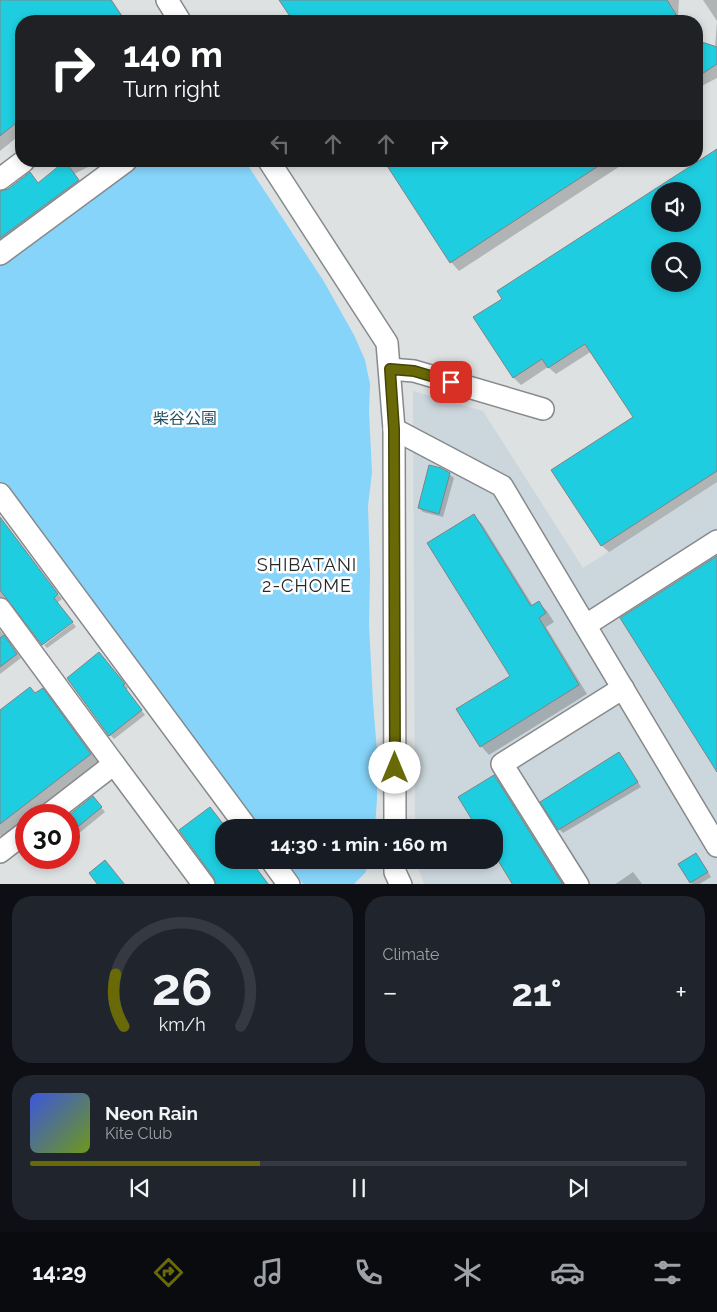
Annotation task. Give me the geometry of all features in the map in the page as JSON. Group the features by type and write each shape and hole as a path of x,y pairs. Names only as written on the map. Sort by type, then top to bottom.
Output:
{"street":[{"path":"167,0 176,15"},
{"path":"0,179 16,167"},
{"path":"0,254 118,167"},
{"path":"273,167 387,343 394,429 395,819"},
{"path":"390,369 414,371 543,409"},
{"path":"394,429 502,486 717,846"},
{"path":"0,494 240,819"},
{"path":"586,626 717,541"},
{"path":"0,609 204,884"},
{"path":"578,884 502,764 623,688"},
{"path":"62,804 114,764"},
{"path":"0,852 15,840"},
{"path":"278,869 289,884"},
{"path":"396,869 401,884"}],"shaded area":[{"path":"413,391 483,411 583,568 717,482 717,884 424,884 418,869 503,869 503,819 415,819"}],"green space":[{"name":"柴谷公園","path":"134,167 249,167 323,280 354,335 365,360 370,384 369,412 372,472 368,506 369,625 377,751 376,819 254,819 0,482 0,264"},
{"path":"292,869 367,869 354,884 303,884"}],"building":[{"path":"0,0 111,0 121,15 15,15 15,124 0,136"},
{"path":"279,0 667,0 676,15 289,15"},
{"path":"703,42 717,47 717,64 703,73"},
{"path":"717,149 717,471 601,546 551,470 633,417 585,344 548,368 542,359 513,378 473,317 502,299 497,291 651,192 651,232 701,232 701,182 666,182 689,167 703,167 703,158"},
{"path":"58,167 69,167 79,180 0,238 0,191 8,189 30,172 38,183"},
{"path":"388,167 597,167 450,263"},
{"path":"429,465 450,473 439,514 418,508"},
{"path":"474,514 531,606 539,601 546,613 539,618 579,685 480,747 456,709 510,676 427,543"},
{"path":"0,517 58,594 54,598 73,622 42,645 0,590"},
{"path":"717,556 717,772 620,618"},
{"path":"4,635 17,654 0,667 0,638"},
{"path":"99,652 125,684 123,685 142,710 109,736 67,678"},
{"path":"30,687 35,693 43,688 91,754 26,804 15,804 15,812 0,824 0,710"},
{"path":"619,752 638,782 558,830 540,802"},
{"path":"494,775 562,884 512,884 503,869 503,819 471,819 458,797"},
{"path":"93,796 102,807 80,825 80,806"},
{"path":"210,807 219,819 215,819 215,869 257,869 268,884 216,884 214,878 179,830"},
{"path":"696,853 708,872 690,883 678,864"},
{"path":"105,860 124,884 97,884 89,873"}],"district":[{"name":"SHIBATANI 2-CHOME","path":"307,574"}],"route":[{"path":"395,768 394,429 390,369 414,371 451,382"}]}
